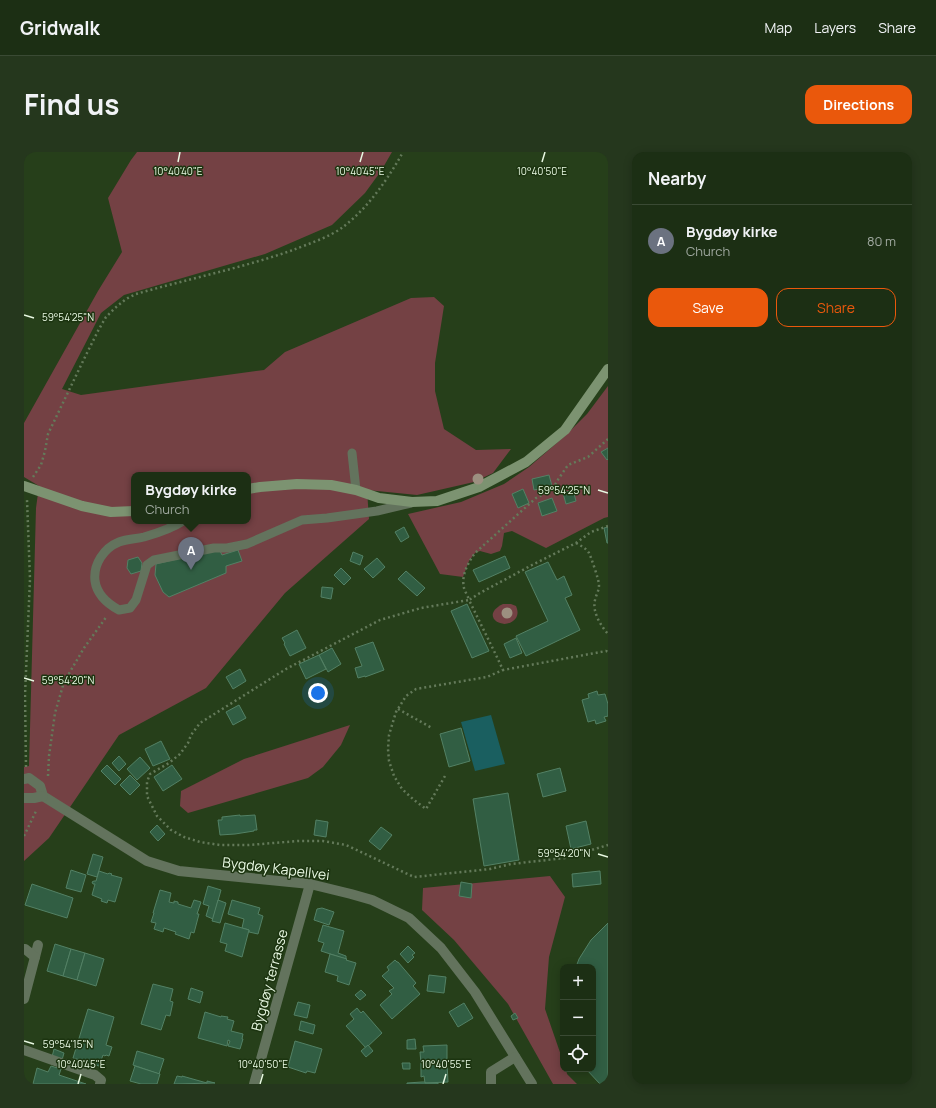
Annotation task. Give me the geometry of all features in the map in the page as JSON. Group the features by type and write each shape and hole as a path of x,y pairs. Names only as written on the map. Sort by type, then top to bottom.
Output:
{"street":[{"path":"251,488 297,484 331,485 356,490 379,498 412,502 437,501 479,487 526,462 565,430 608,369"},
{"path":"25,486 82,506 111,512 131,511"},
{"name":"Bygdøy Kapellvei","path":"25,779 29,778 40,786 41,797 147,861 179,871 310,884 372,900 409,918 441,948 475,992 532,1084"},
{"path":"24,798 41,797"},
{"name":"Bygdøy terrasse","path":"254,1084 310,884"},
{"path":"24,999 38,945"},
{"path":"25,949 35,957"},
{"path":"24,1050 95,1075 100,1080 100,1084"},
{"path":"490,1084 491,1072 515,1057"}],"lane":[{"path":"352,453 356,490"},
{"path":"178,524 172,528 144,537 119,542 105,551 98,562 94,574 100,594 108,604 119,610 130,608 136,600 147,565 154,560 214,548 227,548 247,544 302,520 377,512 412,502"}],"path":[{"path":"25,779 25,695 30,579 25,486 41,466 46,451 48,434 106,317 126,299 136,294 271,257 323,238 342,228 363,208 386,181 403,152"},
{"path":"503,670 464,588 463,577 469,561 475,553 536,498 553,489 568,465 588,457 608,439"},
{"path":"608,526 591,532 576,543 532,565 469,600 421,608 380,620 286,669 200,723 180,754 150,774 147,782 147,796 157,816 171,830 184,837 200,842 220,845 249,845 298,841 323,841 346,845 414,877 565,858 608,845"},
{"path":"576,543 584,547 589,553 599,584 594,602 595,612 608,634"},
{"path":"48,778 49,756 55,713 64,682 84,648 114,607"},
{"path":"445,776 426,809 402,789 394,776 388,749 389,735 398,709 406,696 416,689 487,677 503,670 606,651 608,652"},
{"path":"398,709 432,728"},
{"path":"24,836 39,805 41,797"}],"shaded area":[{"path":"137,152 392,152 381,171 365,193 332,225 265,254 124,295 101,313 62,389 81,395 264,370 285,352 411,298 434,297 444,306 435,363 435,391 444,429 476,450 511,449 493,473 474,482 417,495 367,490 369,519 285,593 206,688 119,735 49,838 24,861 24,767 29,766 36,508 39,486 24,477 24,423 98,291 122,252 108,198"},
{"path":"608,386 608,517 546,548 512,531 504,533 500,551 491,554 480,551 475,553 469,561 463,577 440,574 408,514 461,502 504,484 529,467 566,435 587,414"},
{"path":"503,604 511,604 516,606 517,611 516,618 506,624 500,623 493,618 493,613"},
{"path":"350,725 341,745 323,767 308,778 188,813 180,806 181,791 244,759"},
{"path":"550,876 565,897 549,957 545,1009 560,1052 560,1072 567,1072 577,1084 553,1084 508,1004 454,940 422,910 423,888"}],"water":[{"path":"491,715 505,764 475,771 461,722"}],"building":[{"path":"608,448 608,459 607,460 601,452"},
{"path":"549,475 552,486 534,490 532,479"},
{"path":"523,489 529,503 518,508 512,494"},
{"path":"573,490 576,501 566,504 563,493"},
{"path":"552,498 557,511 542,516 538,503"},
{"path":"404,527 409,537 401,542 395,532"},
{"path":"608,527 608,543 607,543 604,528"},
{"path":"219,549 222,555 238,550 242,561 226,566 226,573 169,597 163,592 155,575 156,564"},
{"path":"353,552 363,556 360,565 350,561"},
{"path":"505,556 510,568 479,582 473,570"},
{"path":"138,557 142,563 141,571 131,574 127,568 128,560"},
{"path":"377,558 385,567 373,578 364,569"},
{"path":"548,562 557,580 564,576 572,595 565,598 580,630 526,656 516,636 548,621 525,572"},
{"path":"341,568 351,578 344,585 334,575"},
{"path":"406,571 425,588 417,596 398,579"},
{"path":"322,587 333,588 331,599 321,597"},
{"path":"467,604 489,651 472,658 451,611"},
{"path":"297,630 306,648 290,656 282,638"},
{"path":"516,638 522,653 510,658 504,644"},
{"path":"373,642 384,670 358,678 355,668 362,666 355,648"},
{"path":"332,648 341,664 328,672 319,655"},
{"path":"319,655 326,669 306,679 299,664"},
{"path":"240,669 246,681 233,689 226,677"},
{"path":"597,691 598,695 605,694 608,704 608,716 604,717 606,721 596,724 595,720 588,722 582,700 589,698 588,694"},
{"path":"239,705 246,718 233,725 226,712"},
{"path":"461,728 470,761 449,767 440,734"},
{"path":"161,741 170,759 153,766 145,749"},
{"path":"119,756 126,764 119,771 112,763"},
{"path":"140,757 150,768 137,780 127,769"},
{"path":"107,765 121,779 115,785 101,771"},
{"path":"172,765 182,779 163,791 154,777"},
{"path":"560,768 566,791 543,797 537,774"},
{"path":"130,775 140,785 130,795 120,785"},
{"path":"508,793 519,860 484,866 473,799"},
{"path":"255,815 257,830 220,835 218,820 222,820 222,817"},
{"path":"316,820 328,822 326,837 314,835"},
{"path":"586,821 591,844 571,849 566,826"},
{"path":"157,825 165,834 158,841 150,832"},
{"path":"381,827 392,835 380,850 369,841"},
{"path":"93,854 103,857 97,877 87,874"},
{"path":"71,870 86,875 81,892 66,888"},
{"path":"99,871 122,878 115,902 108,900 107,903 92,895 95,884 92,882 96,881"},
{"path":"600,871 601,884 573,887 572,874"},
{"path":"461,882 472,884 471,898 459,896"},
{"path":"32,884 73,898 67,918 25,905"},
{"path":"208,886 221,890 213,919 206,916 209,906 203,904"},
{"path":"160,890 171,893 169,902 178,902 178,904 191,908 194,900 201,902 197,914 199,914 194,933 191,932 189,939 164,928 163,932 154,929 156,923 151,922"},
{"path":"218,900 226,903 220,923 212,921"},
{"path":"232,900 260,908 258,914 263,916 258,934 249,932 249,930 242,928 244,919 228,914"},
{"path":"322,908 334,912 329,925 314,920 317,909"},
{"path":"225,923 249,930 242,957 225,951 227,944 220,942"},
{"path":"608,923 608,1084 600,1084 589,1072 596,1072 596,964 577,964 591,940"},
{"path":"323,925 344,931 338,953 346,956 346,959 321,951 324,943 318,941"},
{"path":"55,944 71,949 63,976 47,971"},
{"path":"408,946 415,953 412,955 414,957 408,963 400,954"},
{"path":"71,949 85,953 77,980 63,976"},
{"path":"85,953 104,959 96,986 77,980"},
{"path":"330,954 356,963 349,985 337,981 338,976 325,972"},
{"path":"395,960 416,983 413,986 420,994 392,1019 380,1005 392,994 389,991 394,988 382,976 389,970 387,967"},
{"path":"429,975 446,977 444,993 427,991"},
{"path":"153,984 173,989 170,1001 173,1002 170,1016 166,1015 161,1030 141,1024"},
{"path":"191,988 203,992 200,1003 188,999"},
{"path":"361,990 366,995 360,1000 355,995"},
{"path":"298,1002 310,1005 307,1018 294,1015"},
{"path":"464,1003 473,1018 458,1027 449,1012"},
{"path":"357,1008 361,1013 363,1011 382,1033 366,1048 346,1026 354,1019 350,1014"},
{"path":"88,1009 114,1017 106,1045 112,1047 109,1056 103,1055 99,1066 73,1058"},
{"path":"205,1012 221,1017 228,1017 227,1019 234,1021 231,1031 243,1034 240,1049 228,1046 230,1041 228,1040 227,1046 198,1038"},
{"path":"515,1013 518,1018 513,1020 511,1016"},
{"path":"301,1021 315,1025 313,1034 299,1030"},
{"path":"415,1039 416,1049 407,1049 407,1040"},
{"path":"295,1041 322,1049 315,1073 307,1071 306,1073 288,1067"},
{"path":"368,1045 373,1051 366,1057 361,1051"},
{"path":"447,1045 447,1063 421,1064 420,1052 424,1052 423,1046"},
{"path":"54,1049 64,1053 62,1060 52,1057"},
{"path":"137,1051 164,1059 159,1074 133,1065"},
{"path":"402,1063 410,1063 410,1069 403,1069"},
{"path":"447,1063 448,1082 425,1083 424,1076 421,1077 421,1064"},
{"path":"51,1066 61,1069 59,1075 86,1084 33,1084 37,1068 48,1072"},
{"path":"135,1066 160,1074 157,1084 141,1084 130,1081"},
{"path":"177,1076 207,1083 207,1081 215,1083 174,1084"},
{"path":"425,1082 438,1084 407,1084 407,1083"}],"place":[{"name":"Bygdøy kirke","path":"191,570"}]}
